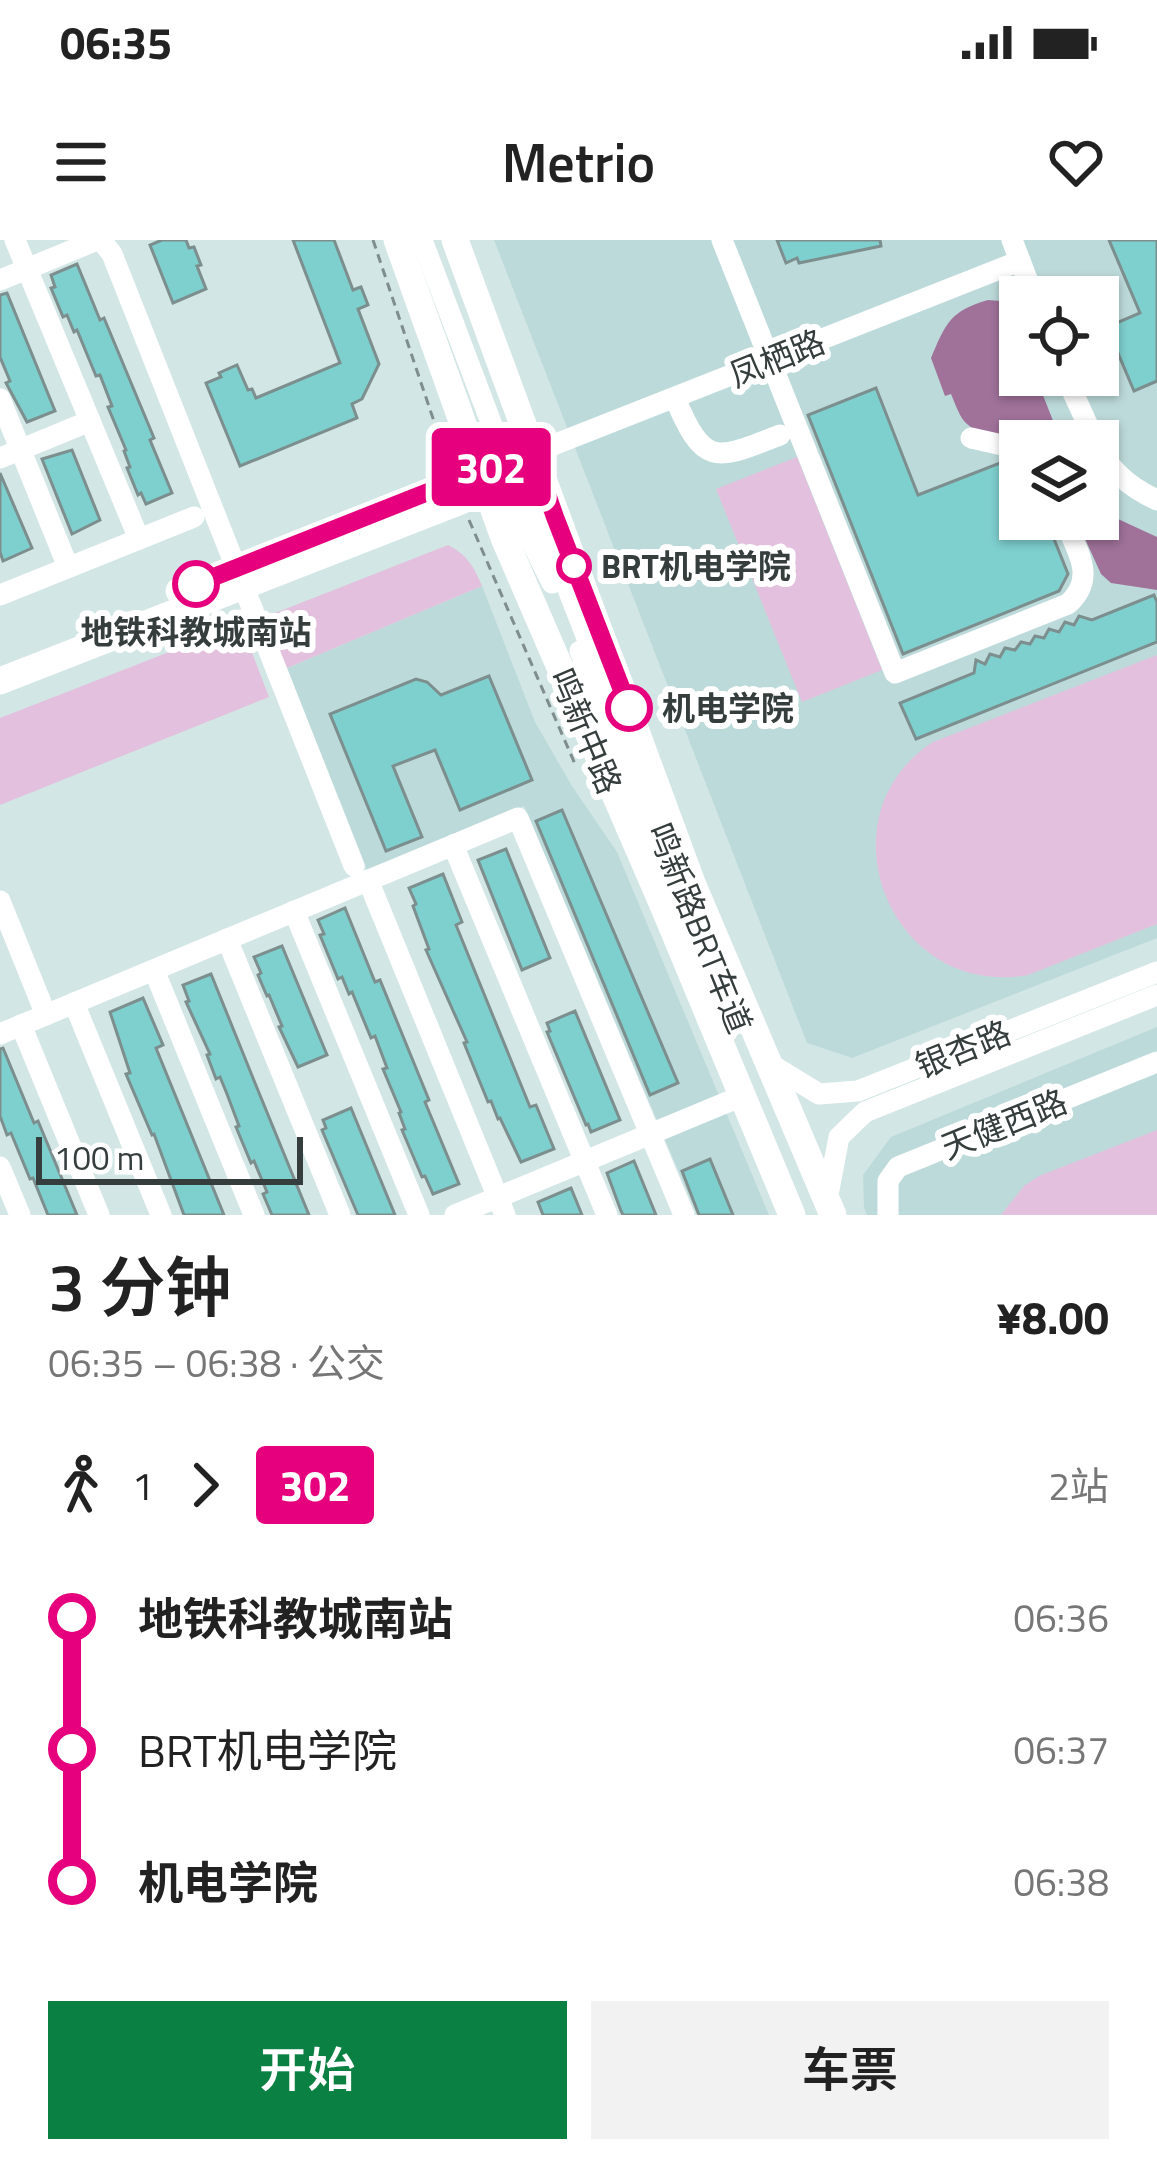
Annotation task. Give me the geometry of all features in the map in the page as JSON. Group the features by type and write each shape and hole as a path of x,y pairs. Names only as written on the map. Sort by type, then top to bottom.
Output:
{"main road":[{"name":"鸣新中路","path":"397,240 502,470 555,517 692,884 770,1064 822,1211"},
{"name":"鸣新中路","path":"455,240 502,470 504,538 793,1215"},
{"name":"凤栖路","path":"0,681 502,470"},
{"name":"凤栖路","path":"0,662 239,578"}],"street":[{"path":"15,240 139,539"},
{"path":"0,280 99,240 112,254 239,578 501,1206"},
{"name":"鸣新路BRT车道","path":"411,240 623,755 676,905 822,1211"},
{"name":"鸣新路BRT车道","path":"422,240 502,470 546,533 680,886 822,1211"},
{"path":"722,240 895,673 1068,604 1084,581 1072,540"},
{"name":"凤栖路","path":"502,470 771,362 1016,250"},
{"path":"675,398 690,433 716,454 734,453 780,435"},
{"path":"0,399 10,454 68,567"},
{"path":"10,454 90,421"},
{"path":"971,438 999,444"},
{"path":"1119,473 1138,491 1157,500"},
{"path":"0,595 194,517"},
{"path":"98,1215 10,1029 294,911 361,873 453,845 518,818 684,1215"},
{"path":"453,845 607,1215"},
{"path":"0,901 46,1015"},
{"path":"676,905 680,946"},
{"path":"294,911 419,1215"},
{"path":"227,939 340,1215"},
{"path":"154,970 254,1215"},
{"name":"银杏路","path":"770,1064 819,1094 858,1091 1157,972"},
{"name":"银杏路","path":"822,1211 839,1137 865,1112 1157,995"},
{"path":"74,1003 161,1215"},
{"name":"天健西路","path":"888,1215 888,1181 898,1167 1157,1062"},
{"path":"455,1215 501,1206 585,1162 742,1096"},
{"path":"0,1167 20,1215"}],"shaded area":[{"path":"494,240 1157,240 1157,938 852,1058 807,1043"},
{"path":"999,301 999,396 1043,396 1053,420 999,420 999,436 964,421 951,394 945,396 931,358 946,327 965,309"},
{"path":"797,457 882,670 802,702 716,489"},
{"path":"1119,519 1157,537 1157,590 1111,583 1101,574 1086,540 1119,540"},
{"path":"448,545 469,562 482,586 287,668 265,617"},
{"path":"482,586 535,722 617,852 769,1215 697,1215 524,806 367,869 287,668"},
{"path":"241,624 269,697 0,805 0,718"},
{"path":"1157,655 1157,924 1028,975 980,975 939,960 908,932 886,896 876,856 880,814 898,775 933,742"},
{"path":"1157,1027 1157,1215 867,1215 863,1175 891,1137"},
{"path":"1157,1130 1157,1215 1001,1215 1024,1186 1039,1176"}],"building":[{"path":"186,240 189,248 194,247 206,289 173,303 150,245"},
{"path":"293,240 334,240 353,290 361,287 368,305 358,309 379,364 362,399 352,404 357,418 240,466 206,383 237,365 256,398 340,363"},
{"path":"777,240 880,240 881,246 786,263"},
{"path":"1109,240 1157,240 1157,381 1134,391 1119,355 1119,322 1140,313"},
{"path":"77,264 154,438 150,440 172,493 146,504 127,468 126,450 100,375 96,376 77,330 74,332 67,315 63,317 51,288 55,287 51,275"},
{"path":"7,293 55,411 27,422 6,383 10,381 0,357 0,295"},
{"path":"876,388 918,495 999,463 999,540 1054,540 1068,574 1059,591 903,654 808,415"},
{"path":"72,450 100,520 72,534 42,459"},
{"path":"0,473 32,548 3,561 0,552"},
{"path":"1154,595 1157,642 916,739 900,703 974,673 976,660 985,664 990,654 1000,657 1005,648 1015,650 1021,642 1030,644 1035,636 1044,638 1049,629 1059,632 1065,622 1074,625 1079,616 1092,620"},
{"path":"489,676 532,780 460,810 435,750 393,766 422,837 386,851 330,714 416,679 441,695"},
{"path":"562,810 678,1083 650,1095 536,821"},
{"path":"506,849 550,958 522,970 478,860"},
{"path":"443,874 462,922 456,925 530,1107 536,1105 554,1149 521,1162 488,1102 413,906 409,888"},
{"path":"345,908 375,982 380,980 459,1184 433,1194 402,1130 401,1112 375,1036 371,1038 352,992 349,994 342,977 338,979 320,935 324,934 318,920"},
{"path":"282,946 327,1055 298,1067 254,957"},
{"path":"211,974 309,1215 272,1215 220,1077 216,1079 183,985"},
{"path":"143,998 163,1045 156,1048 224,1215 184,1215 126,1074 130,1073 110,1012"},
{"path":"575,1011 620,1120 591,1132 547,1032 547,1023"},
{"path":"3,1048 77,1215 48,1215 11,1133 7,1135 0,1116"},
{"path":"351,1108 395,1215 358,1215 322,1130 326,1128 323,1120"},
{"path":"710,1159 733,1215 699,1215 682,1171"},
{"path":"634,1161 656,1215 623,1215 621,1211 607,1173"},
{"path":"571,1188 582,1215 543,1215 538,1202"}],"bus line":[{"name":"302","path":"196,584 533,454 629,708"}],"place":[{"name":"BRT机电学院","path":"574,566"},
{"name":"地铁科教城南站","path":"196,584"},
{"name":"机电学院","path":"629,708"}]}
